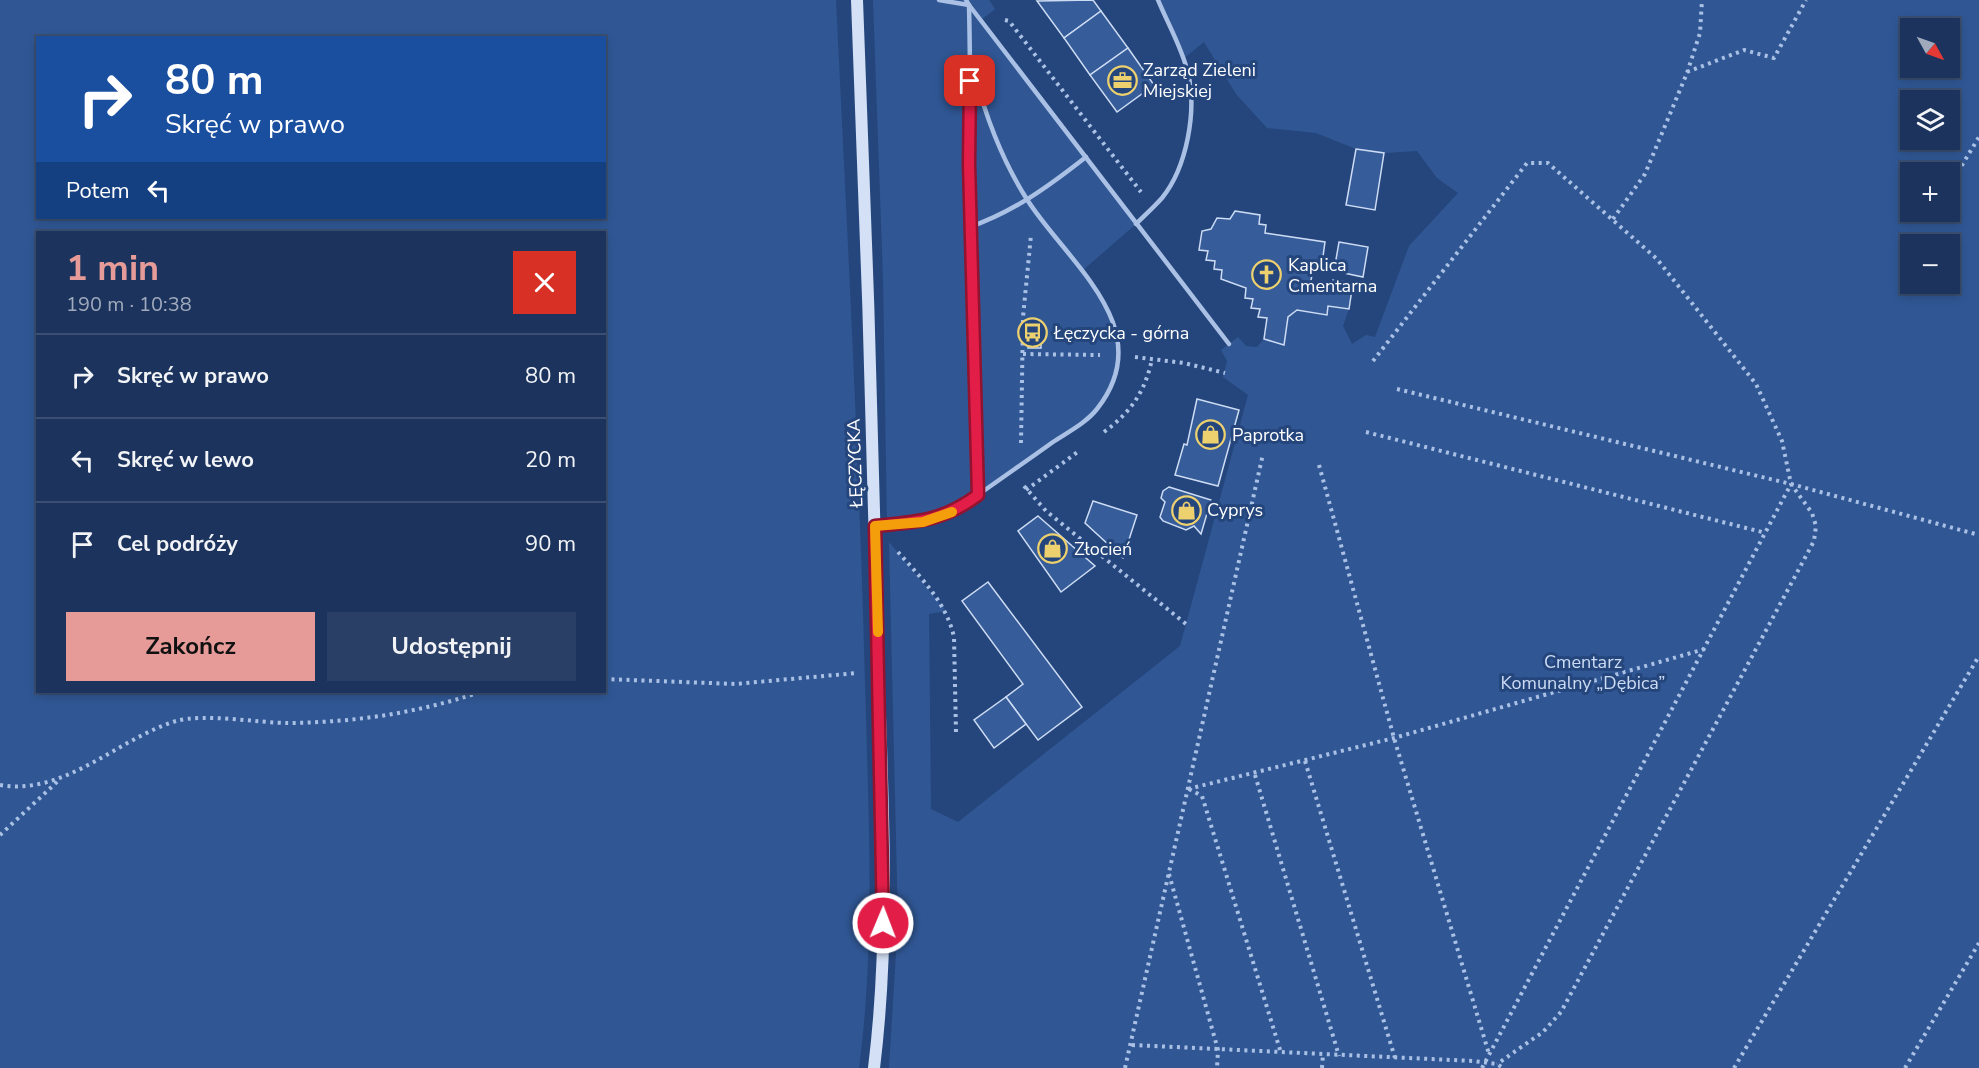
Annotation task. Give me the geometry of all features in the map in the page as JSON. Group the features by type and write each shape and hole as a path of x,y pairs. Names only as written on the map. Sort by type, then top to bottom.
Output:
{"main road":[{"name":"ŁĘCZYCKA","path":"857,0 884,856 883,968 874,1068"}],"lane":[{"path":"939,0 968,2 1228,344"},
{"path":"1136,224 1163,197 1175,178 1184,151 1190,117 1191,88 1187,72 1158,0"},
{"path":"968,2 971,61 970,227 978,495"},
{"path":"875,526 936,519 962,507 1095,412 1113,383 1117,370 1119,339 1114,322 1082,271 1028,201 998,147 982,104 971,61"},
{"path":"970,227 1000,216 1028,201 1086,157"}],"path":[{"path":"1613,219 1645,174 1687,73 1700,33 1702,0"},
{"path":"1687,73 1744,50 1774,58 1806,0"},
{"path":"1960,168 1979,136"},
{"path":"1373,361 1527,163 1548,163 1657,259 1756,384 1782,441 1791,484 1812,513 1816,526 1814,541 1561,1012 1544,1032 1497,1064"},
{"path":"1397,389 1791,484 1979,535"},
{"path":"1366,432 1766,533"},
{"path":"1125,1068 1263,454"},
{"path":"1319,465 1394,738 1489,1054"},
{"path":"1482,1068 1791,484"},
{"path":"875,526 946,611 954,637 956,733"},
{"path":"1188,789 1255,775 1394,738 1705,649"},
{"path":"1734,1068 1979,656"},
{"path":"606,679 735,684 879,670"},
{"path":"0,835 59,780 122,745 178,720 352,722 440,705 478,693"},
{"path":"1305,761 1395,1058"},
{"path":"1255,775 1339,1056"},
{"path":"0,785 13,787 59,780"},
{"path":"1188,789 1202,795 1281,1053"},
{"path":"1168,873 1218,1050 1217,1068"},
{"path":"1905,1068 1979,943"},
{"path":"1132,1045 1485,1062 1497,1064 1503,1068"},
{"path":"1322,1068 1323,1054"}],"green space":[{"path":"0,0 836,0 859,511 869,827 868,972 859,1068 0,1068"},
{"path":"873,0 989,0 995,9 981,20 1136,224 1082,271 1115,323 1119,339 1117,370 1095,412 948,515 923,522 887,525 883,277"},
{"name":"Cmentarz Komunalny „Dębica”","path":"1158,0 1979,0 1979,1068 889,1068 898,921 889,542 946,611 929,614 931,809 958,822 1180,646 1248,395 1223,377 1227,361 1221,350 1238,337 1246,346 1257,347 1264,339 1284,345 1288,317 1297,310 1327,315 1328,306 1349,309 1343,326 1352,344 1366,335 1375,337 1409,246 1458,193 1437,178 1417,151 1384,153 1356,149 1316,133 1267,128 1236,94 1204,42 1183,59"}],"building":[{"path":"1093,0 1101,11 1064,38 1037,1"},
{"path":"1101,11 1128,48 1090,75 1064,38"},
{"name":"Zarząd Zieleni Miejskiej","path":"1128,48 1154,85 1117,112 1090,75"},
{"path":"1356,149 1384,153 1375,210 1346,205"},
{"name":"Kaplica Cmentarna","path":"1235,211 1260,215 1259,224 1266,225 1265,233 1325,242 1321,271 1313,270 1310,285 1332,288 1333,280 1353,283 1349,309 1328,306 1327,315 1297,310 1288,317 1284,345 1264,339 1267,318 1258,317 1260,309 1251,308 1253,299 1245,298 1246,288 1221,279 1222,270 1214,269 1215,261 1206,260 1208,251 1199,250 1202,231 1211,229 1217,218 1230,219"},
{"path":"1339,242 1368,247 1363,277 1334,271"},
{"path":"1028,322 1041,322 1041,348 1028,348"},
{"name":"Paprotka","path":"1197,399 1239,410 1218,486 1175,475 1184,444 1187,445"},
{"name":"Cyprys","path":"1169,487 1211,500 1201,534 1194,526 1186,530 1163,521 1160,517 1165,502 1161,498 1163,491"},
{"name":"Złocień","path":"1093,501 1137,515 1123,558 1085,523"},
{"name":"Złocień","path":"1038,516 1095,566 1061,592 1018,531"},
{"path":"988,582 1082,707 1038,740 1006,697 1023,684 962,601"},
{"path":"1006,697 1026,724 994,748 974,720"}],"slow traffic":[{"path":"878,632 875,526 923,522 952,512"}],"place":[{"name":"Zarząd Zieleni Miejskiej","path":"1122,80"},
{"name":"Kaplica Cmentarna","path":"1267,275"},
{"name":"Łęczycka - górna","path":"1033,333"},
{"name":"Paprotka","path":"1211,435"},
{"name":"Cyprys","path":"1186,510"},
{"name":"Złocień","path":"1053,549"}],"route":[{"path":"883,923 884,856 875,526 936,519 948,515 978,495 975,458 969,164 970,81"}]}
